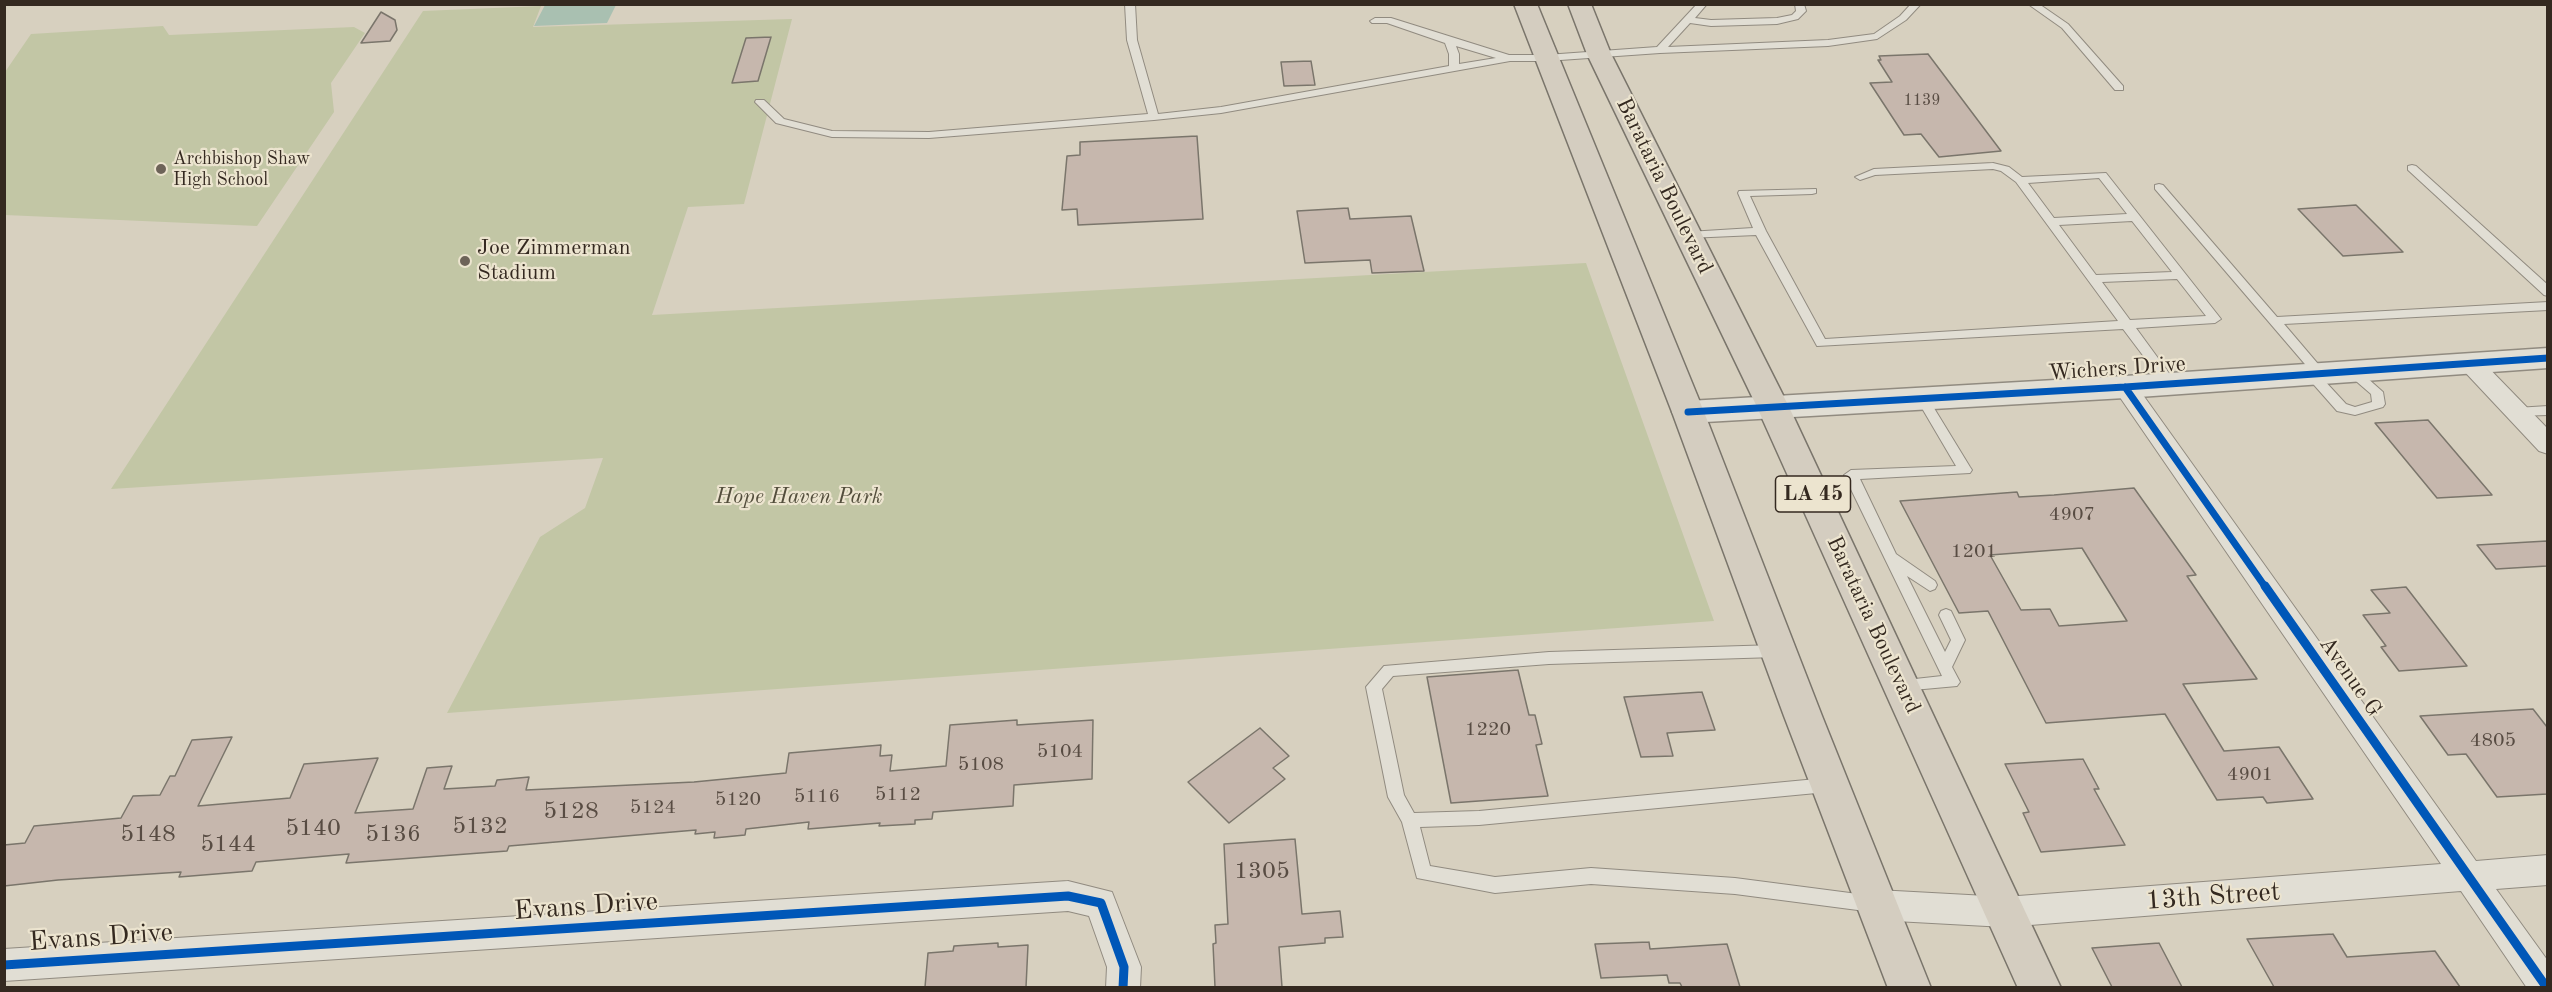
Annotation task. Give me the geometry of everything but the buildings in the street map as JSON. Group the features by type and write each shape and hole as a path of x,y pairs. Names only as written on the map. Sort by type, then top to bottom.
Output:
{"main road":[{"path":"1525,4 1688,412 1829,784 1910,987"},
{"name":"Barataria Boulevard","path":"1579,4 1599,54 1773,407 2040,987"}],"street":[{"name":"Wichers Drive","path":"1688,412 2124,387 2547,358"},
{"path":"2471,364 2547,445"},
{"name":"Avenue G","path":"2124,387 2547,987"},
{"name":"13th Street","path":"1877,905 2005,912 2547,870"},
{"name":"Evans Drive","path":"4,965 1068,896 1101,903 1124,977"}],"lane":[{"path":"1130,4 1132,40 1154,117"},
{"path":"1659,50 1703,4"},
{"path":"1689,21 1711,23 1777,21 1795,18 1801,11 1799,4"},
{"path":"760,102 780,121 832,134 929,135 1154,117 1221,110 1510,58 1828,44 1877,36 1903,18 1917,4"},
{"path":"2032,4 2065,26 2119,88"},
{"path":"1375,21 1388,20 1449,41 1510,58"},
{"path":"1449,41 1454,54 1454,69"},
{"path":"1860,177 1874,172 1993,166 2005,168 2020,180 2170,383"},
{"path":"2412,168 2547,292"},
{"path":"1812,191 1743,194 1821,342 2214,319 2102,175 2020,180"},
{"path":"2159,187 2274,321 2342,408 2355,411 2379,404 2377,392 2353,372"},
{"path":"2050,222 2135,217"},
{"path":"1688,235 1761,231"},
{"path":"2092,279 2180,275"},
{"path":"2274,321 2547,306"},
{"path":"1901,685 1952,682 1851,475 1965,470 1922,398"},
{"path":"2516,412 2547,410"},
{"path":"1891,556 1930,585"},
{"path":"1945,666 1958,640 1946,615"},
{"path":"1778,651 1550,658 1389,670 1374,687 1396,797 1410,820 1423,873 1496,885 1591,876 1624,878 1735,886 1877,905"},
{"path":"1410,820 1479,818 1829,784"}],"green space":[{"name":"Hope Haven Park","path":"541,6 533,27 792,19 744,204 688,207 652,315 1586,263 1714,621 447,713 540,537 585,508 603,458 111,489 423,11"},
{"path":"163,26 169,35 354,27 365,33 331,83 334,112 257,226 5,215 5,72 31,34"}],"shaded area":[{"path":"545,4 616,5 607,23 534,26"}],"cycle path":[{"path":"1688,412 2125,387 2548,358"},
{"path":"2125,387 2547,988"},
{"path":"4,965 1068,896 1101,903 1124,967 1123,988"}],"place":[{"name":"Archbishop Shaw High School","path":"161,169"},
{"name":"Joe Zimmerman Stadium","path":"465,261"}]}
